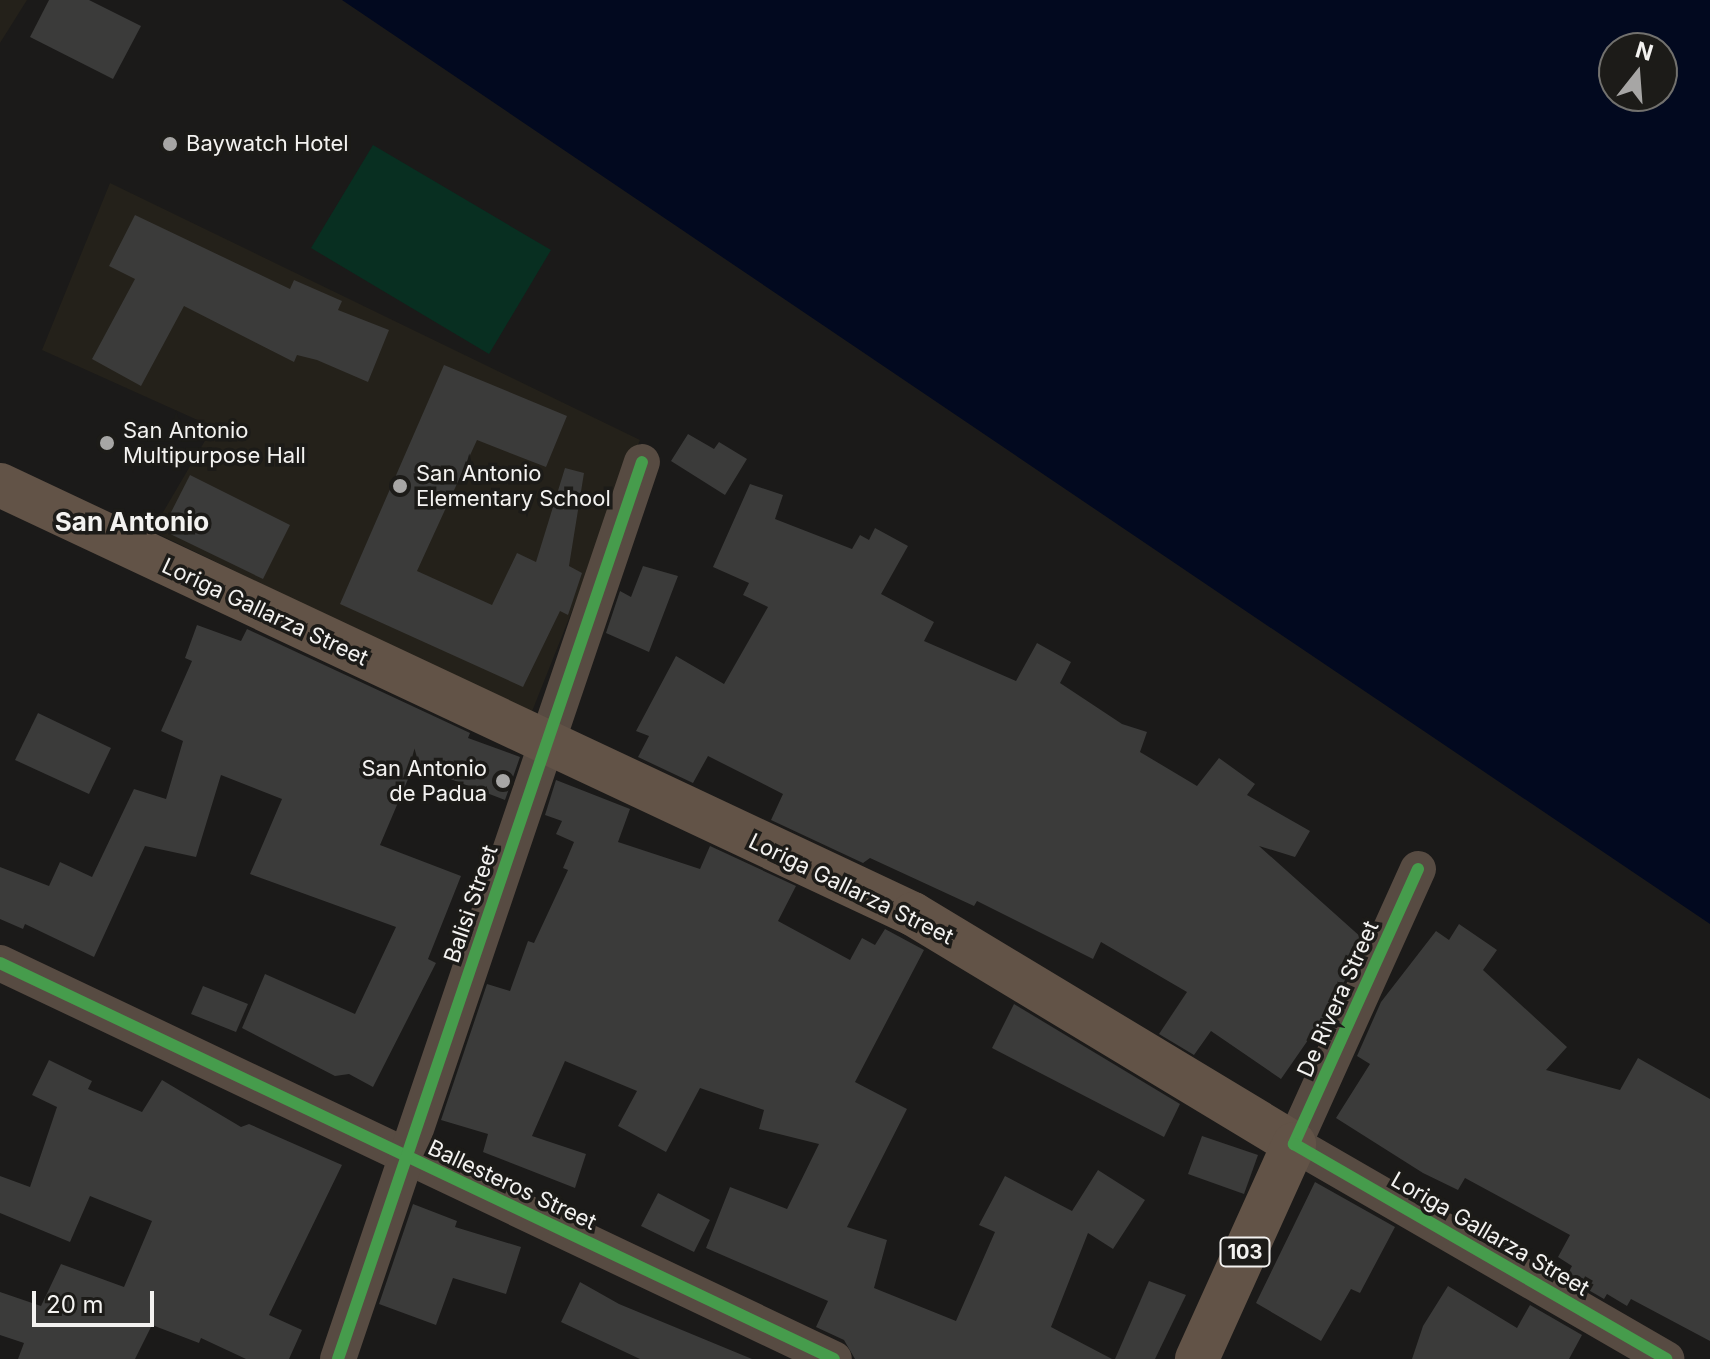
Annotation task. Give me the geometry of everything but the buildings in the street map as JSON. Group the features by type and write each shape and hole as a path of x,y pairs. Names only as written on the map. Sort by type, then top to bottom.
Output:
{"main road":[{"name":"Loriga Gallarza Street","path":"0,485 546,745 913,914 1294,1144"},
{"name":"De Rivera Street","path":"1197,1359 1294,1144"}],"street":[{"name":"Balisi Street","path":"338,1359 642,462"},
{"name":"De Rivera Street","path":"1294,1144 1418,869"},
{"name":"Ballesteros Street","path":"0,963 834,1359"},
{"name":"Loriga Gallarza Street","path":"1294,1144 1666,1359"}],"shaded area":[{"path":"0,0 27,0 0,43"},
{"name":"San Antonio Elementary School","path":"110,183 640,440 531,714 152,531 213,427 42,350"}],"green space":[{"path":"373,145 551,250 489,354 311,248"}],"water":[{"path":"342,0 1710,0 1710,924"}],"cycle path":[{"path":"338,1359 642,462"},
{"path":"1418,869 1294,1144 1666,1359"},
{"path":"0,963 834,1359"}],"place":[{"name":"Baywatch Hotel","path":"170,144"},
{"name":"San Antonio Multipurpose Hall","path":"107,443"},
{"name":"San Antonio Elementary School","path":"400,486"},
{"name":"San Antonio de Padua","path":"503,781"}],"district":[{"name":"San Antonio","path":"132,522"}]}
